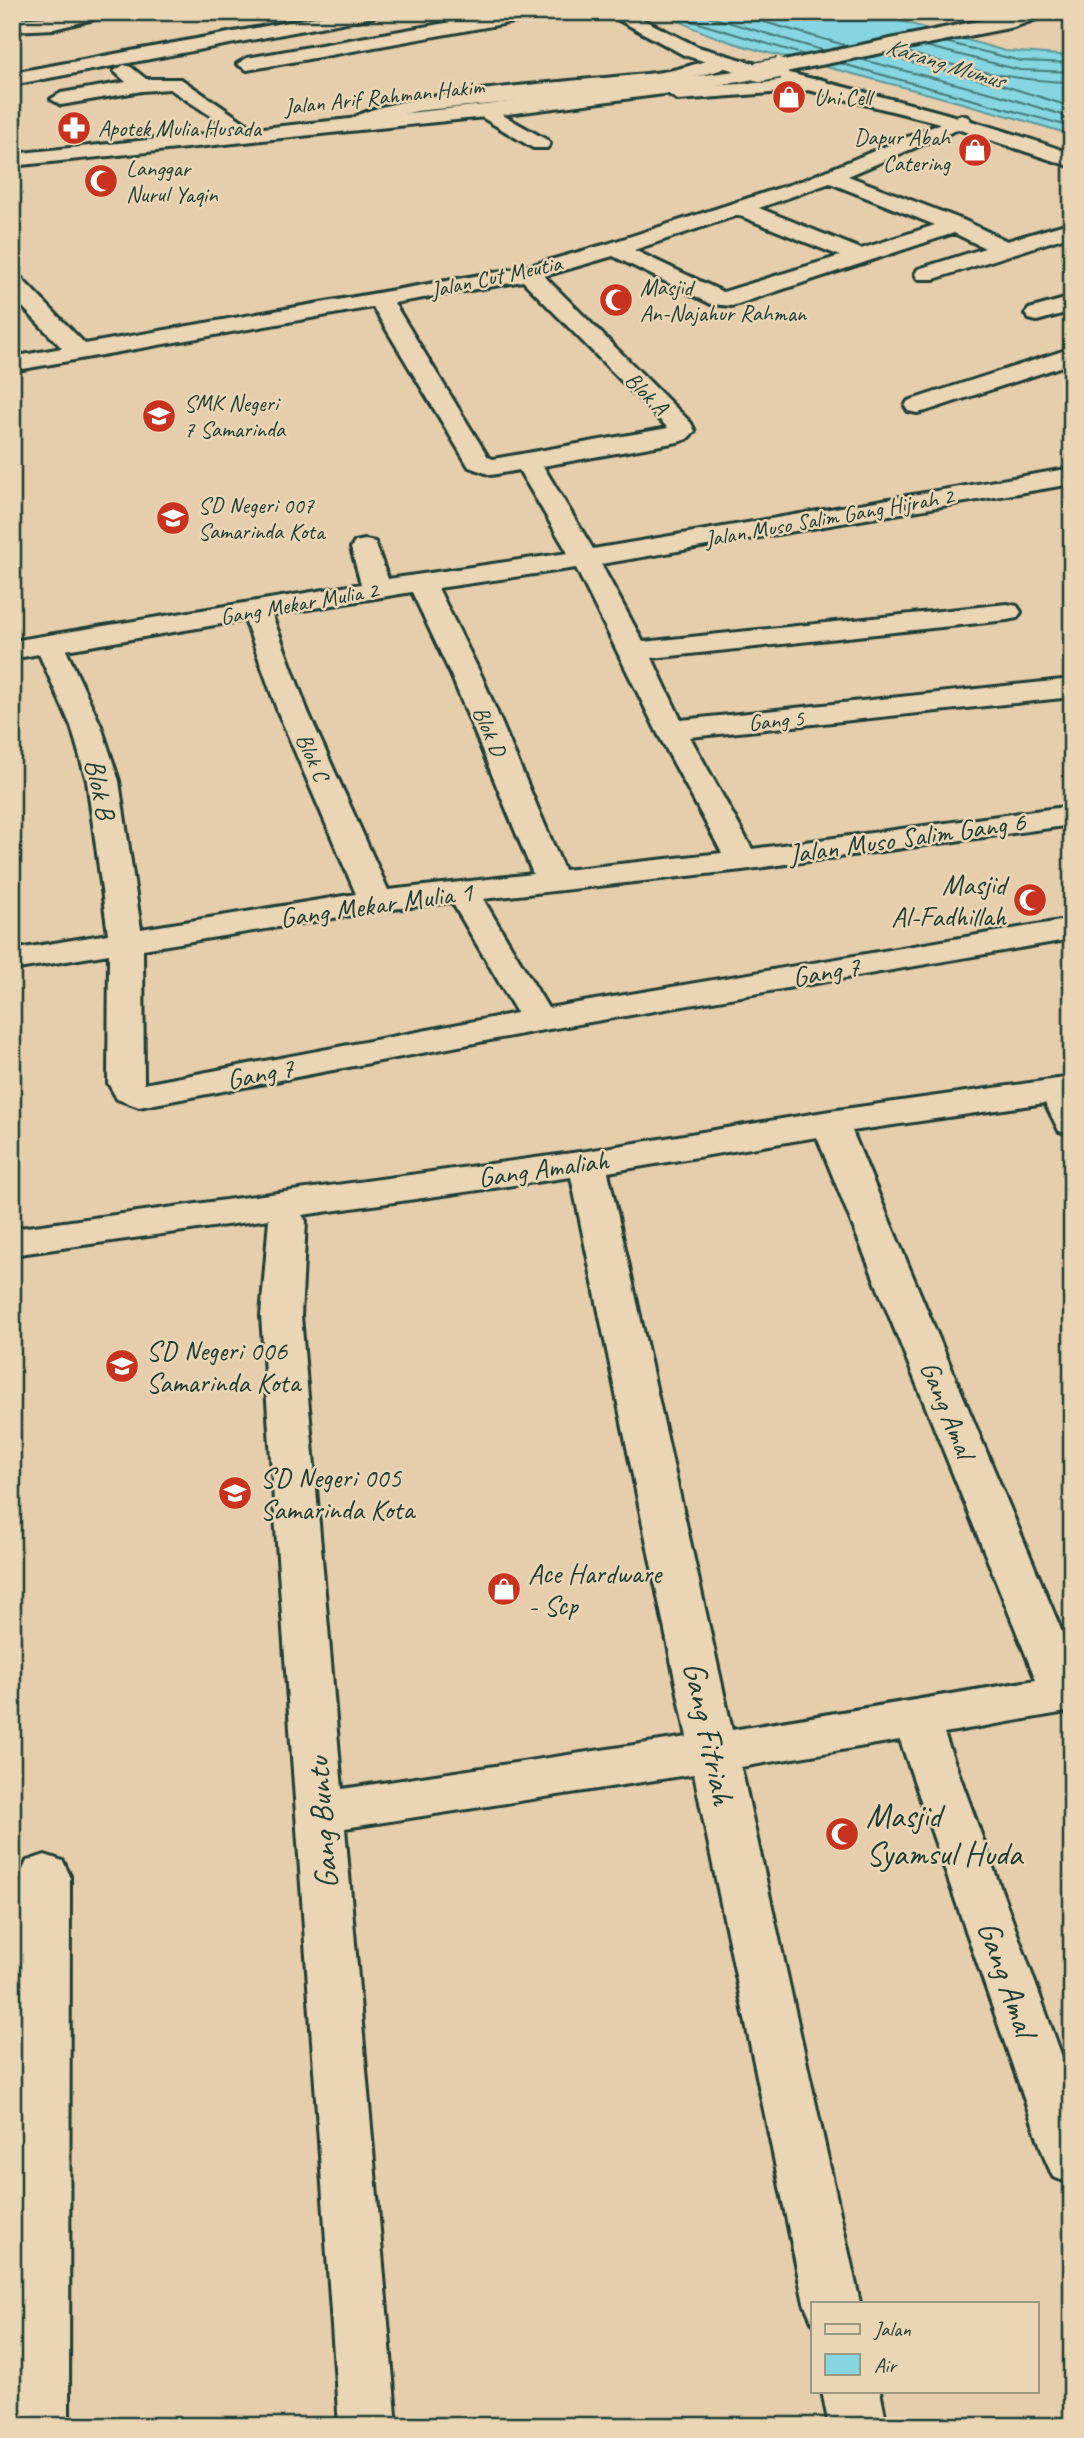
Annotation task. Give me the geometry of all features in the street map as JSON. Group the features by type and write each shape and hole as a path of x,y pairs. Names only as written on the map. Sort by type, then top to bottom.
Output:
{"street":[{"path":"12,25 54,23 100,12"},
{"path":"12,79 373,12"},
{"path":"247,64 541,12"},
{"path":"613,12 691,51 961,121 1023,141 1072,161"},
{"name":"Jalan Arif Rahman Hakim","path":"12,160 489,110 695,84 752,67 1014,21 1039,12"},
{"path":"1064,12 1072,16"},
{"path":"112,61 142,85"},
{"path":"356,124 386,111 417,105 661,78 712,68 752,67"},
{"path":"61,99 142,85 174,83 253,135"},
{"path":"489,110 541,110 706,91 819,85"},
{"path":"489,110 540,144"},
{"name":"Jalan Cut Meutia","path":"12,364 528,273 615,249 830,176 961,121"},
{"path":"830,176 955,225 1007,250"},
{"path":"738,208 860,256"},
{"path":"615,249 719,299 745,295 955,225"},
{"path":"926,274 1072,228"},
{"name":"Blok A","path":"527,461 678,435 682,432 682,428 528,273"},
{"path":"12,282 79,352"},
{"path":"380,299 478,462 491,467 527,461 587,558 636,651 671,730 742,860"},
{"path":"1037,314 1072,304"},
{"path":"917,406 1072,355"},
{"name":"Jalan Muso Salim Gang Hijrah 2","path":"587,558 1072,476"},
{"path":"365,548 377,590"},
{"name":"Gang Mekar Mulia 2","path":"12,650 421,582 587,558"},
{"name":"Blok D","path":"421,582 467,677 553,882"},
{"name":"Blok C","path":"256,611 293,712 376,901"},
{"path":"636,651 1007,612"},
{"name":"Blok B","path":"49,644 86,726 103,782 126,942"},
{"name":"Gang 5","path":"671,730 1072,688"},
{"name":"Jalan Muso Salim Gang 6","path":"742,860 1072,815"},
{"name":"Gang Mekar Mulia 1","path":"12,960 376,901 742,860"},
{"path":"462,891 538,1020"},
{"name":"Gang 7","path":"126,942 126,1083 130,1091 139,1096 538,1020 1072,929"},
{"path":"1064,1089 1072,1124"},
{"name":"Gang Amaliah","path":"12,1242 587,1163 830,1123 1064,1089"},
{"name":"Gang Amal","path":"830,1123 1069,1694"},
{"name":"Gang Fitriah","path":"587,1163 832,2302"},
{"name":"Gang Buntu","path":"287,1221 281,1316 368,2426"},
{"path":"320,1812 1069,1694"},
{"name":"Gang Amal","path":"916,1719 1072,2159"},
{"path":"40,2426 45,1876"},
{"path":"851,2392 858,2426"}],"water":[{"name":"Karang Mumus","path":"663,12 869,12 1005,51 1072,56 1072,135 953,100 746,47 703,32"}],"place":[{"name":"Uni Cell","path":"789,97"},
{"name":"Apotek Mulia Husada","path":"74,128"},
{"name":"Dapur Abah Catering","path":"975,150"},
{"name":"Langgar Nurul Yaqin","path":"101,181"},
{"name":"Masjid An-Najahur Rahman","path":"616,300"},
{"name":"SMK Negeri 7 Samarinda","path":"159,416"},
{"name":"SD Negeri 007 Samarinda Kota","path":"173,518"},
{"name":"Masjid Al-Fadhillah","path":"1030,900"},
{"name":"SD Negeri 006 Samarinda Kota","path":"122,1366"},
{"name":"SD Negeri 005 Samarinda Kota","path":"235,1493"},
{"name":"Ace Hardware - Scp","path":"504,1589"},
{"name":"Masjid Syamsul Huda","path":"842,1834"}]}
